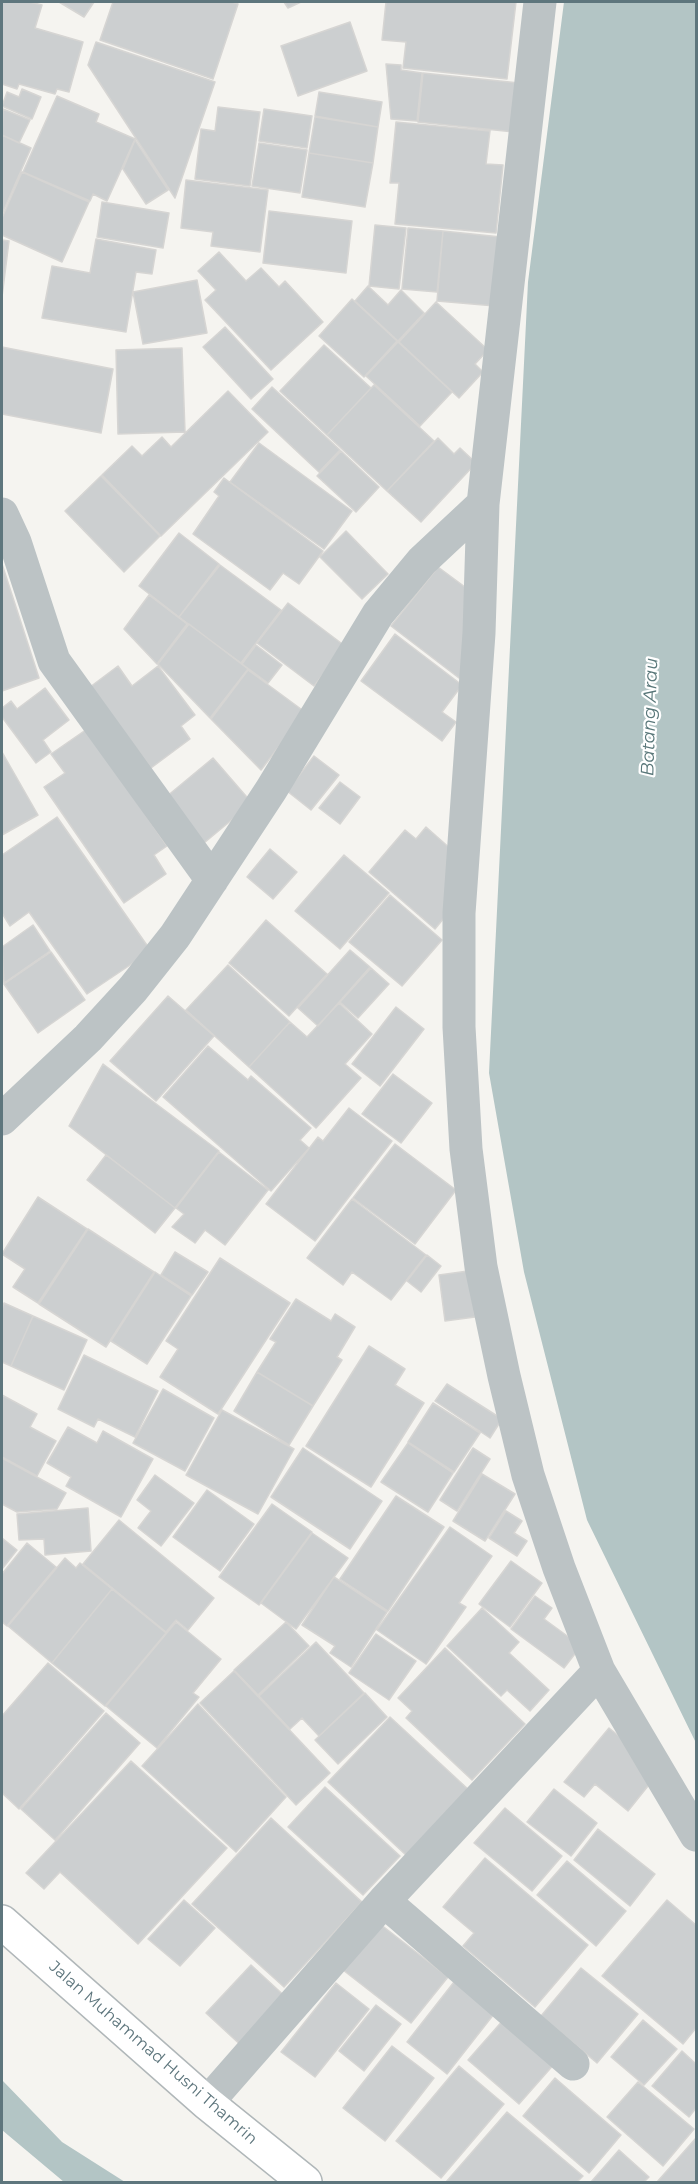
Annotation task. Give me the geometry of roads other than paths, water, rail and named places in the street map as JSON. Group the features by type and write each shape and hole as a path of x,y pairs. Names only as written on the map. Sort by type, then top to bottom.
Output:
{"main road":[{"name":"Jalan Muhammad Husni Thamrin","path":"2,1922 207,2103 306,2182"}],"street":[{"path":"540,2 483,504 479,633 459,913 459,1027 465,1149 481,1267 504,1376 528,1475 559,1568 599,1671 696,1835"},
{"path":"2,1119 88,1038 133,989 175,936 378,614 422,561 483,504"},
{"path":"2,514 15,542 54,661 212,880"},
{"path":"207,2103 384,1900 599,1671"},
{"path":"384,1900 573,2064"}],"water":[{"name":"Batang Arau","path":"564,2 696,2 696,1743 587,1520 524,1272 489,1073 528,282"},
{"path":"2,2080 62,2142 125,2182 64,2182 2,2130"}]}
